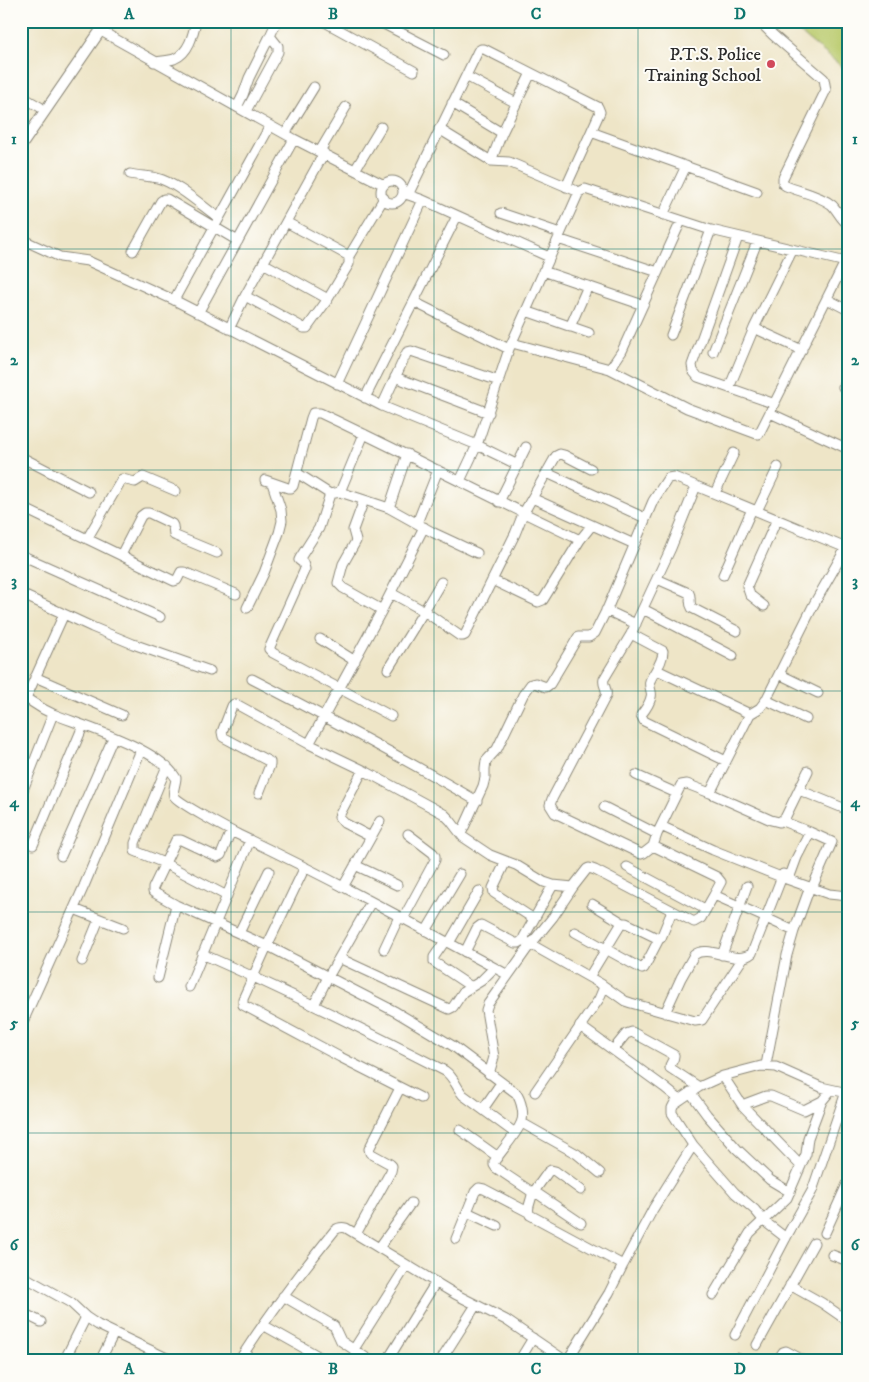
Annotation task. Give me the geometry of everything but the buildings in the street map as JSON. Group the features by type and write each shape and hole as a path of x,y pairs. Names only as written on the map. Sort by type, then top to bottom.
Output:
{"main road":[{"path":"21,134 100,26 107,21"},
{"path":"21,146 100,26"}],"street":[{"path":"154,62 174,58 185,51 190,43 196,21"},
{"path":"237,107 277,21"},
{"path":"323,21 414,71"},
{"path":"378,21 393,24 444,55"},
{"path":"759,21 824,79 825,84 824,94 783,178 783,184 822,199 834,207 844,222 848,224"},
{"path":"100,26 154,62 384,186"},
{"path":"246,111 278,52 278,46 270,36"},
{"path":"549,257 423,200 405,194 396,182 389,182 384,186 382,192 384,198 390,202 396,202 405,194 480,49 484,49 598,107 600,112 566,186"},
{"path":"491,161 502,133 531,73"},
{"path":"466,76 516,104"},
{"path":"285,134 314,87"},
{"path":"21,96 40,107"},
{"path":"452,103 502,133"},
{"path":"229,329 346,107"},
{"path":"174,300 270,126"},
{"path":"355,170 381,127"},
{"path":"440,129 491,161 509,162 579,192"},
{"path":"591,132 757,192"},
{"path":"198,313 294,139"},
{"path":"663,215 686,166"},
{"path":"130,174 167,181 219,218"},
{"path":"414,302 511,346 610,369 687,408 757,434 760,432 775,404 844,263 710,230 585,189 579,192 511,346 477,445 460,481"},
{"path":"245,296 304,328 308,328 349,264 349,256 384,198"},
{"path":"132,251 161,201 164,199 238,241"},
{"path":"337,384 423,200"},
{"path":"501,213 658,272"},
{"path":"365,398 457,216"},
{"path":"610,369 622,351 681,221"},
{"path":"286,222 349,256"},
{"path":"671,335 710,230"},
{"path":"738,237 692,365 693,372 698,377 775,404"},
{"path":"21,239 60,257 88,261 174,300 365,398 477,445 518,465"},
{"path":"714,352 757,242"},
{"path":"730,388 754,328 792,250"},
{"path":"263,263 328,299"},
{"path":"543,271 643,305"},
{"path":"570,327 588,286"},
{"path":"827,299 848,310"},
{"path":"526,311 589,333"},
{"path":"754,328 802,350"},
{"path":"382,406 405,355 410,351 499,381"},
{"path":"395,377 489,413"},
{"path":"843,387 848,378"},
{"path":"247,608 264,573 282,521 277,495 268,481 291,488 293,486 313,413 320,413 407,454 499,502 580,540"},
{"path":"770,413 848,449"},
{"path":"340,492 364,434"},
{"path":"499,502 526,447"},
{"path":"714,493 734,453"},
{"path":"389,508 407,454"},
{"path":"391,593 424,611 460,636 465,635 532,498 556,456 564,455 591,469"},
{"path":"21,457 89,492"},
{"path":"723,576 754,510 778,467"},
{"path":"309,744 391,593 421,525 438,470"},
{"path":"297,473 330,494 340,492 389,508 477,553"},
{"path":"546,473 645,518"},
{"path":"87,539 122,478 134,482 143,477 176,491"},
{"path":"461,834 486,778 486,761 497,750 526,691 531,684 535,683 546,687 550,684 578,637 589,637 595,633 653,501 668,478 674,477 847,547 814,604 766,700 760,708 750,714 710,793"},
{"path":"696,486 671,548 636,624 604,679 607,691 606,696 550,805 556,812 641,854 653,846 676,793 681,785 684,784 710,793 771,820 782,821 832,842 794,931 766,1065"},
{"path":"330,494 319,528 299,560 305,568 269,649 273,653 391,716"},
{"path":"532,498 634,544"},
{"path":"364,500 353,530 356,541 343,564 338,583 343,588 382,610"},
{"path":"21,507 174,581 177,580 181,572 184,572 236,594"},
{"path":"121,555 141,516 145,513 149,513 172,524 176,536 217,553"},
{"path":"764,606 750,594 747,586 777,519"},
{"path":"492,580 538,602 543,600 580,540 592,525"},
{"path":"21,555 160,617"},
{"path":"657,578 689,593 692,608 737,631"},
{"path":"388,669 441,582"},
{"path":"21,594 133,644 210,671"},
{"path":"643,609 733,656"},
{"path":"606,610 636,624"},
{"path":"64,614 35,677 24,696 42,709 148,753 171,770 176,778 175,798 231,831 343,887 508,975"},
{"path":"631,634 663,651 663,657 650,685 651,699 641,715 644,721 726,761"},
{"path":"320,639 355,661"},
{"path":"657,670 750,714"},
{"path":"779,674 818,693"},
{"path":"35,677 122,715"},
{"path":"252,679 423,770 477,801"},
{"path":"766,700 806,720"},
{"path":"259,793 270,762 223,737 222,732 234,704 444,814 461,834 490,855 553,885 573,887"},
{"path":"21,796 53,714"},
{"path":"33,846 83,726"},
{"path":"61,856 113,738"},
{"path":"21,1026 74,909 141,750"},
{"path":"166,766 134,849 136,852 164,863 227,896"},
{"path":"363,770 339,817 344,823 371,837"},
{"path":"782,821 808,771"},
{"path":"636,775 676,793"},
{"path":"799,790 848,810"},
{"path":"604,807 811,888 829,894 848,896"},
{"path":"343,887 380,822"},
{"path":"231,831 219,857 215,857 177,839 164,863 153,892 176,905 267,946 396,1012 453,1046 518,1096 523,1115 522,1123 494,1165 581,1223"},
{"path":"466,952 477,928 481,925 515,943 528,942 631,1004 695,1021 702,1020 743,958 752,953 781,877 783,874 790,876 810,832"},
{"path":"384,949 435,860 433,854 408,834"},
{"path":"189,987 250,840"},
{"path":"489,1074 494,1057 487,1007 489,1001 508,975 528,942 553,917 586,869 592,869 694,922 701,918 721,882 717,877 653,846"},
{"path":"506,861 493,888 494,893 534,919"},
{"path":"355,865 397,885"},
{"path":"627,867 705,909"},
{"path":"305,868 242,1002 245,1006 421,1098"},
{"path":"240,933 269,871"},
{"path":"426,931 460,874"},
{"path":"528,942 534,919 553,885"},
{"path":"722,954 747,886"},
{"path":"470,986 434,962 434,957 447,942 479,892"},
{"path":"714,895 794,931"},
{"path":"314,1005 371,902"},
{"path":"592,904 623,923 659,939"},
{"path":"158,978 176,905"},
{"path":"74,909 122,928"},
{"path":"575,932 643,969 661,938 672,911"},
{"path":"82,961 99,918"},
{"path":"589,977 623,923"},
{"path":"665,1013 681,978 697,952 743,958"},
{"path":"202,954 314,1005 445,1071 452,1077 463,1095 514,1133"},
{"path":"339,958 447,1009 454,1007 463,992 481,981 494,968"},
{"path":"535,1092 599,999 604,987"},
{"path":"580,1026 680,1100"},
{"path":"613,1050 626,1034 632,1032 674,1055 670,1068 694,1089 707,1115 737,1149 770,1180 790,1192"},
{"path":"735,1335 812,1192 847,1093 821,1087 776,1067 766,1065 723,1076 694,1089 672,1107 672,1113 693,1145 726,1184 755,1210 764,1221 786,1238"},
{"path":"723,1076 742,1105 801,1166"},
{"path":"483,1109 501,1083"},
{"path":"356,1234 391,1171 392,1166 390,1164 370,1152 369,1149 400,1088"},
{"path":"713,1295 750,1233 785,1201 806,1154 808,1138 822,1101 831,1090"},
{"path":"742,1105 768,1096 774,1096 804,1110 822,1101"},
{"path":"522,1123 576,1154 600,1173"},
{"path":"460,1130 498,1157"},
{"path":"239,1361 283,1296 335,1230 338,1227 342,1227 476,1305 506,1320 567,1361 609,1293 653,1209 693,1145"},
{"path":"528,1212 534,1192 551,1170 581,1190"},
{"path":"825,1233 848,1182"},
{"path":"456,1239 475,1192 479,1188 528,1212 530,1215 623,1265"},
{"path":"379,1248 412,1203"},
{"path":"467,1212 497,1226"},
{"path":"757,1345 814,1243"},
{"path":"832,1255 848,1261"},
{"path":"354,1349 407,1265"},
{"path":"21,1275 71,1304 86,1317 114,1333 173,1361"},
{"path":"387,1361 436,1282"},
{"path":"790,1285 822,1303 848,1321"},
{"path":"283,1296 334,1326 340,1340 371,1361"},
{"path":"443,1357 476,1305"},
{"path":"21,1312 41,1322"},
{"path":"64,1361 86,1317"},
{"path":"263,1325 324,1361"},
{"path":"100,1361 114,1333"},
{"path":"519,1361 533,1338"},
{"path":"777,1361 783,1352 786,1351 805,1361"}],"green space":[{"path":"791,21 848,21 848,65 845,69 789,24"}],"place":[{"name":"P.T.S. Police Training School","path":"771,64"}]}
